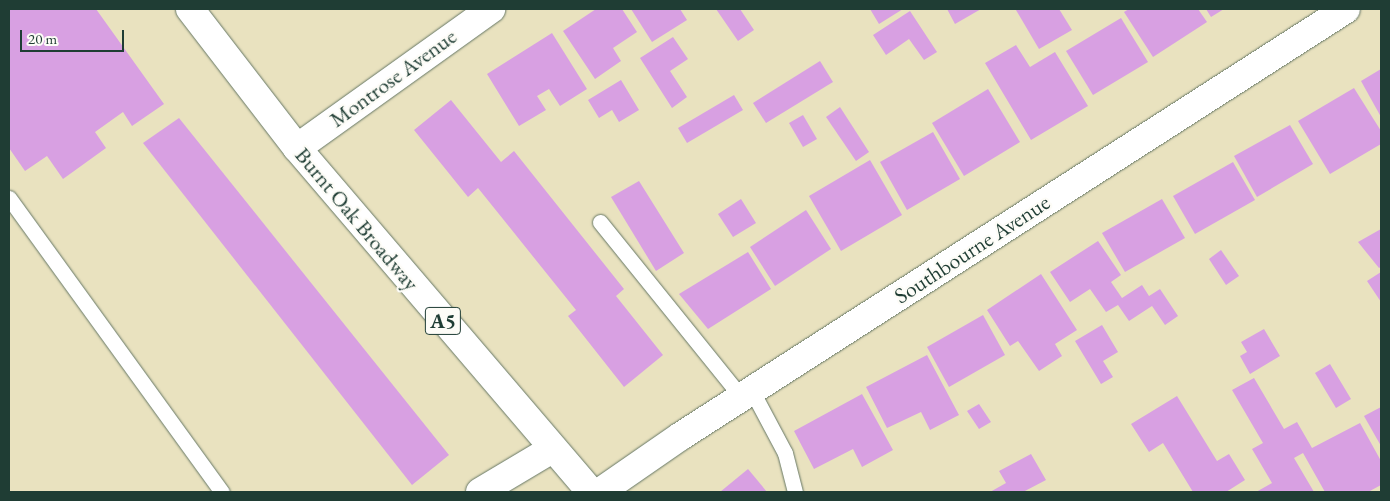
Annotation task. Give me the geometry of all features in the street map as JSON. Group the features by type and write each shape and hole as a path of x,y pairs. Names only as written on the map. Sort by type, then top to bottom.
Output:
{"street":[{"name":"Burnt Oak Broadway","path":"190,9 297,148 552,449 591,492"},
{"name":"Southbourne Avenue","path":"600,492 747,394 1346,9"},
{"name":"Montrose Avenue","path":"297,148 478,12"},
{"path":"480,492 552,449"}],"lane":[{"path":"9,198 222,492"},
{"path":"600,222 747,394 785,453 795,492"}],"building":[{"path":"9,9 96,9 164,104 132,126 123,112 95,132 106,148 63,179 47,156 25,171 9,148"},
{"path":"596,9 622,9 637,32 613,48 621,61 595,79 563,31"},
{"path":"631,9 680,9 687,20 652,42"},
{"path":"716,9 740,9 754,30 738,41"},
{"path":"870,9 903,9 879,24"},
{"path":"947,9 981,9 955,24"},
{"path":"1059,9 1072,30 1039,49 1016,10"},
{"path":"1129,9 1198,9 1207,22 1153,57 1124,12"},
{"path":"1206,9 1224,9 1211,17"},
{"path":"910,11 937,52 924,60 909,39 886,55 873,35"},
{"path":"1121,18 1148,62 1093,95 1066,51"},
{"path":"552,33 587,89 560,106 549,89 537,96 546,110 519,126 487,74"},
{"path":"673,37 688,59 670,71 687,97 672,108 640,58"},
{"path":"1016,45 1030,67 1055,52 1088,106 1031,140 985,63"},
{"path":"820,61 833,82 766,123 753,103"},
{"path":"1381,69 1381,117 1361,81"},
{"path":"621,80 639,110 619,122 612,110 599,118 588,100"},
{"path":"1354,88 1381,131 1381,144 1330,174 1298,121"},
{"path":"988,89 1020,142 964,176 932,123"},
{"path":"734,95 743,110 687,143 678,128"},
{"path":"451,100 501,162 514,151 624,289 616,296 663,355 624,387 568,316 576,310 478,188 468,197 414,130"},
{"path":"840,107 869,152 856,161 826,117"},
{"path":"803,115 817,139 803,147 789,123"},
{"path":"179,118 449,455 412,485 143,143"},
{"path":"1290,125 1313,164 1257,197 1234,156"},
{"path":"933,132 960,179 907,210 880,162"},
{"path":"870,160 902,215 841,251 809,196"},
{"path":"1233,162 1255,200 1195,234 1173,196"},
{"path":"639,181 684,253 656,271 611,197"},
{"path":"741,199 756,223 733,237 718,214"},
{"path":"1162,199 1185,238 1125,272 1102,233"},
{"path":"806,210 831,249 775,286 750,247"},
{"path":"1381,229 1381,267 1379,268 1358,242"},
{"path":"1098,241 1121,275 1111,282 1122,298 1142,285 1149,296 1160,289 1178,316 1165,325 1152,306 1129,321 1118,305 1106,312 1090,289 1070,302 1050,272"},
{"path":"1221,250 1239,276 1226,285 1209,259"},
{"path":"748,252 771,289 708,329 679,294"},
{"path":"1381,272 1381,302 1367,281"},
{"path":"1041,274 1077,330 1055,344 1062,356 1039,371 1018,341 1010,346 987,310"},
{"path":"983,315 1005,355 949,387 927,347"},
{"path":"1102,325 1118,352 1103,361 1113,377 1101,384 1075,341"},
{"path":"1264,329 1280,356 1250,374 1240,356 1247,352 1241,342"},
{"path":"927,355 959,415 930,430 921,412 887,428 866,387"},
{"path":"1330,364 1351,399 1336,408 1315,373"},
{"path":"1254,378 1284,429 1297,422 1312,448 1360,423 1381,461 1381,485 1368,492 1325,492 1303,453 1294,458 1314,492 1256,492 1272,483 1252,449 1263,443 1232,390"},
{"path":"862,394 893,450 862,467 853,449 814,469 794,431"},
{"path":"1177,396 1217,461 1229,454 1245,480 1226,492 1193,492 1163,443 1149,452 1131,424"},
{"path":"979,404 991,422 979,429 967,411"},
{"path":"1381,407 1381,446 1364,416"},
{"path":"1031,454 1046,480 1023,492 990,492 1006,483 999,471"},
{"path":"748,469 767,492 720,492"}]}
